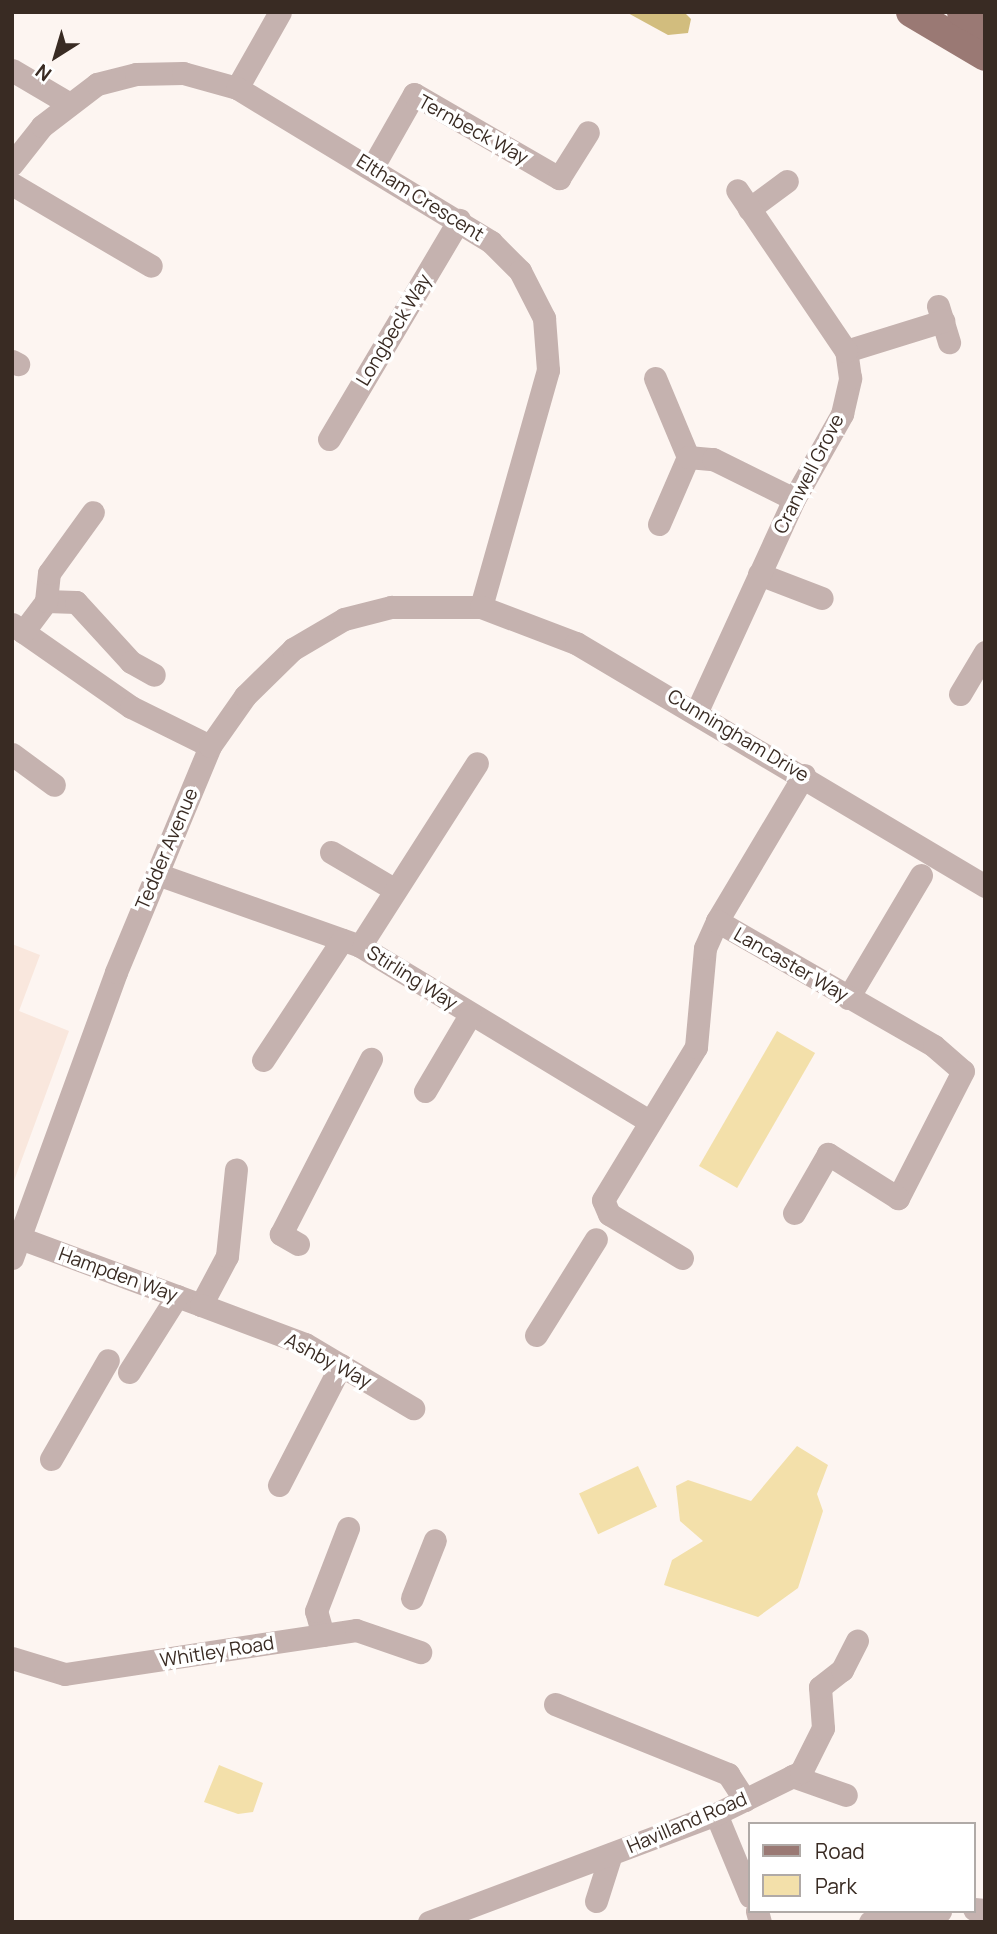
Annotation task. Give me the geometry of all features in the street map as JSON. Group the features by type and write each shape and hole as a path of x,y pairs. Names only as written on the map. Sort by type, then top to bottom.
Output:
{"main road":[{"path":"911,12 985,56"},
{"path":"962,12 985,24"}],"street":[{"path":"237,88 280,12"},
{"path":"12,69 68,103"},
{"name":"Eltham Crescent","path":"14,159 68,103 97,84 136,74 183,72 237,88 459,220 520,271 544,318 548,370 481,607"},
{"name":"Ternbeck Way","path":"372,168 414,94 559,178 588,132"},
{"path":"787,181 743,199 846,351 944,323"},
{"path":"12,184 151,266"},
{"name":"Longbeck Way","path":"329,439 459,220"},
{"name":"Cranwell Grove","path":"697,711 794,499 842,415 850,378 846,351"},
{"path":"655,378 688,457 660,524"},
{"path":"688,457 713,459 794,499"},
{"path":"93,512 49,573 46,601 15,628 131,707 210,746"},
{"path":"758,574 821,598"},
{"path":"46,601 76,602 131,662 154,674"},
{"name":"Tedder Avenue","path":"17,1235 157,874 210,746 245,696 293,649 344,619 391,607 481,607"},
{"name":"Cunningham Drive","path":"481,607 576,643 697,711 985,886"},
{"path":"960,694 981,667"},
{"path":"12,754 54,786"},
{"path":"262,1060 392,888 410,873 477,763"},
{"path":"717,921 804,775"},
{"path":"331,852 392,888"},
{"name":"Stirling Way","path":"157,874 351,943 649,1121"},
{"path":"848,998 921,874"},
{"name":"Lancaster Way","path":"682,1258 603,1207 649,1121 696,1047 705,948 717,921 958,1062 963,1079 898,1198 828,1154 793,1213"},
{"path":"425,1091 470,1015"},
{"path":"298,1244 281,1234 371,1059"},
{"name":"Hampden Way","path":"17,1235 201,1305 227,1256 236,1169"},
{"path":"536,1335 596,1238"},
{"path":"130,1372 177,1296"},
{"name":"Ashby Way","path":"201,1305 305,1344 413,1408"},
{"path":"51,1459 108,1360"},
{"path":"279,1485 341,1365"},
{"path":"323,1635 316,1611 348,1528"},
{"path":"412,1598 435,1540"},
{"name":"Whitley Road","path":"12,1658 65,1674 356,1630 420,1652"},
{"name":"Havilland Road","path":"429,1922 716,1814 792,1776 819,1744 820,1687 842,1670 857,1642"},
{"path":"555,1704 728,1774 745,1800"},
{"path":"792,1776 846,1795"},
{"path":"716,1814 748,1891"},
{"path":"596,1901 611,1854"},
{"path":"870,1922 927,1913"}],"shaded area":[{"path":"626,12 684,12 691,19 688,33 668,35"},
{"path":"12,944 40,955 19,1011 69,1031 12,1186"}],"green space":[{"path":"777,1031 815,1053 737,1188 699,1166"},
{"path":"797,1446 828,1465 817,1494 823,1511 798,1588 758,1617 664,1585 672,1560 703,1541 680,1521 676,1486 688,1480 751,1501"},
{"path":"638,1466 657,1507 598,1534 579,1493"},
{"path":"219,1765 263,1783 253,1812 238,1814 204,1802"}]}
